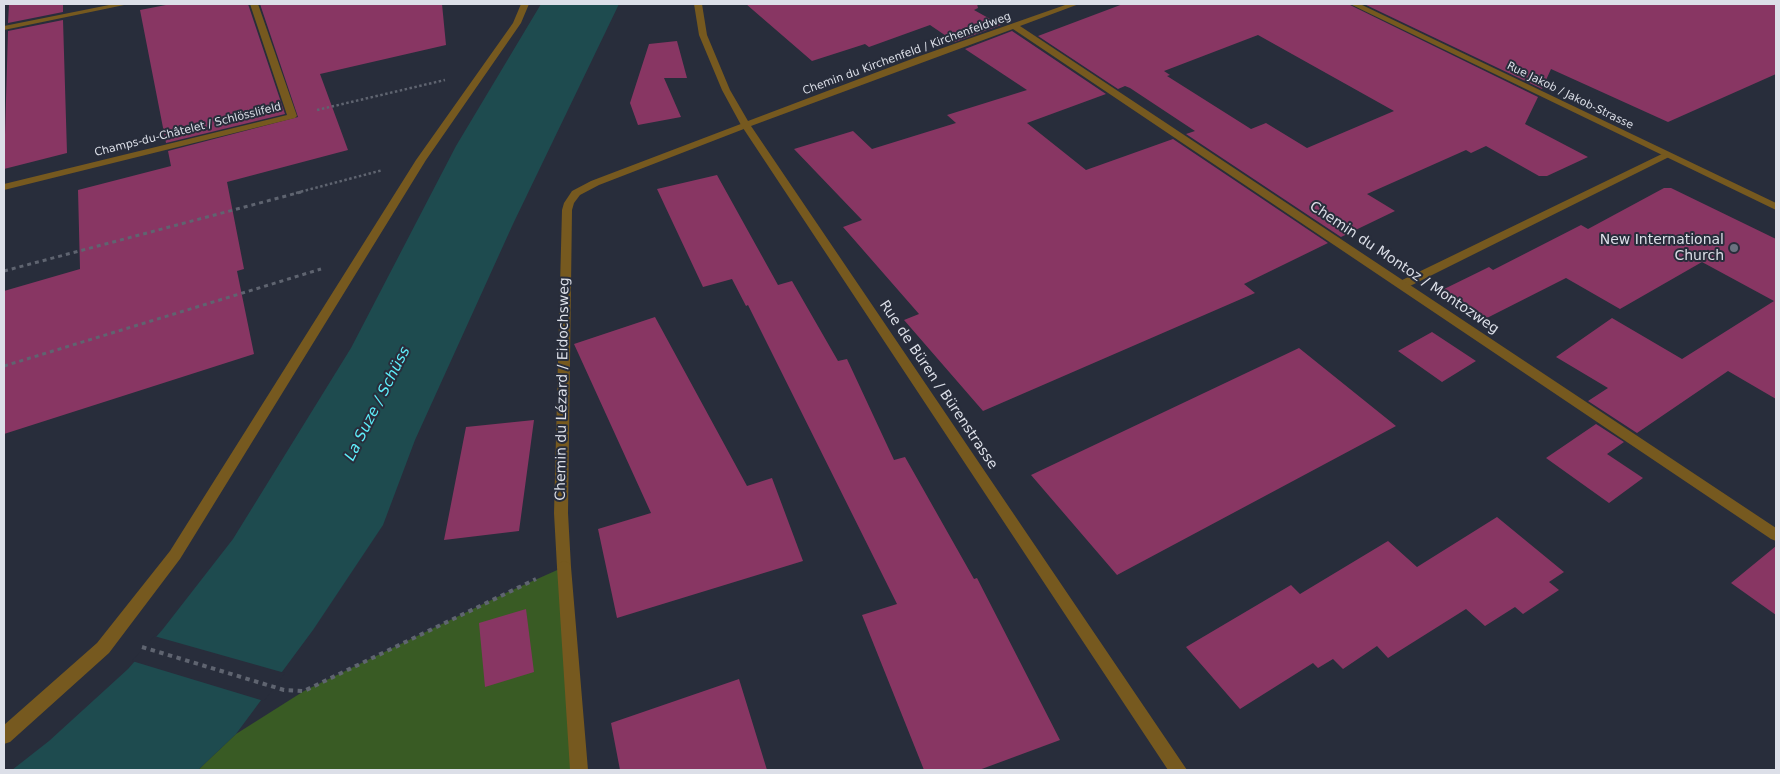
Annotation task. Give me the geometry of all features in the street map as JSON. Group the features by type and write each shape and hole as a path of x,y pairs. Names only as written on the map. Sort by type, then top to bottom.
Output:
{"street":[{"path":"4,28 125,4"},
{"name":"Champs-du-Châtelet / Schlösslifeld","path":"4,188 292,116 254,4"},
{"path":"4,736 104,648 175,555 421,160 517,23 525,4"},
{"name":"Rue de Büren / Bürenstrasse","path":"698,4 703,35 723,83 746,125 1178,770"},
{"name":"Chemin du Kirchenfeld / Kirchenfeldweg","path":"746,125 920,59 1075,4"},
{"name":"Rue Jakob / Jakob-Strasse","path":"1354,4 1776,207"},
{"name":"Chemin du Montoz / Montozweg","path":"1014,26 1776,535"},
{"name":"Chemin du Lézard / Eidochsweg","path":"578,770 561,503 567,210 569,203 576,193 746,125"},
{"path":"1402,285 1666,155"}],"path":[{"path":"292,116 482,71"},
{"path":"4,271 421,160"},
{"path":"4,366 360,257"},
{"path":"139,646 284,690 304,691 508,592 564,567"}],"green space":[{"path":"564,567 579,770 198,770 236,734 304,691 508,592"}],"water":[{"name":"La Suze / Schüss","path":"541,4 619,4 513,224 415,440 383,525 313,630 236,734 198,770 12,770 49,741 128,669 163,629 233,539 351,348 456,146"}],"pier":[{"path":"154,636 285,673 264,701 132,661"}],"building":[{"path":"9,4 63,4 63,12 8,23"},
{"path":"171,4 248,4 285,114 166,143 140,10"},
{"path":"260,4 442,4 446,45 320,74 348,150 227,182 244,269 237,271 254,354 4,434 4,291 80,269 78,190 171,166 168,151 298,117"},
{"path":"746,4 977,4 978,8 974,10 1001,25 955,42 930,25 869,47 865,44 812,61"},
{"path":"1123,4 1348,4 1538,97 1525,124 1588,157 1547,176 1539,176 1486,146 1471,153 1466,150 1367,194 1395,211 1341,237 1186,134 1195,131 1130,88 1125,86 1118,89 1038,36","holes":["1258,35 1394,111 1307,148 1266,123 1251,129 1167,76 1170,75 1164,71"]},
{"path":"1364,4 1776,4 1776,74 1668,122 1551,69 1542,89"},
{"path":"63,20 67,153 4,169 8,31"},
{"path":"1012,31 1106,94 1027,123 1086,170 1173,139 1328,243 1244,284 1255,293 983,411 904,320 919,314 843,227 862,220 794,149 853,131 872,149 956,123 947,115 1027,90 965,49"},
{"path":"677,41 687,78 664,78 681,117 638,125 630,103 649,44"},
{"path":"717,175 778,285 792,281 838,361 847,359 894,460 905,457 974,579 977,578 1060,740 979,770 924,770 862,615 897,604 748,305 746,306 732,279 703,287 657,189"},
{"path":"1664,188 1671,188 1776,239 1776,399 1728,371 1637,433 1588,401 1608,388 1556,357 1612,318 1682,359 1774,301 1702,262 1620,309 1566,278 1481,321 1438,292 1489,267 1493,270 1581,225 1588,229"},
{"path":"655,317 747,486 772,478 803,561 617,618 598,529 651,513 574,344"},
{"path":"1432,332 1476,361 1442,382 1398,351"},
{"path":"1299,348 1396,426 1117,575 1031,475"},
{"path":"534,420 519,531 444,540 466,427"},
{"path":"1596,424 1624,442 1607,454 1643,478 1609,503 1546,458"},
{"path":"1497,517 1564,572 1549,582 1559,590 1523,614 1515,607 1485,626 1466,609 1388,658 1377,646 1343,669 1333,659 1318,668 1313,663 1240,709 1186,647 1291,585 1300,594 1388,541 1417,567"},
{"path":"1776,546 1776,615 1731,583"},
{"path":"526,609 534,672 485,687 479,623"},
{"path":"739,679 767,770 620,770 611,723"}],"place":[{"name":"New International Church","path":"1734,248"}]}
